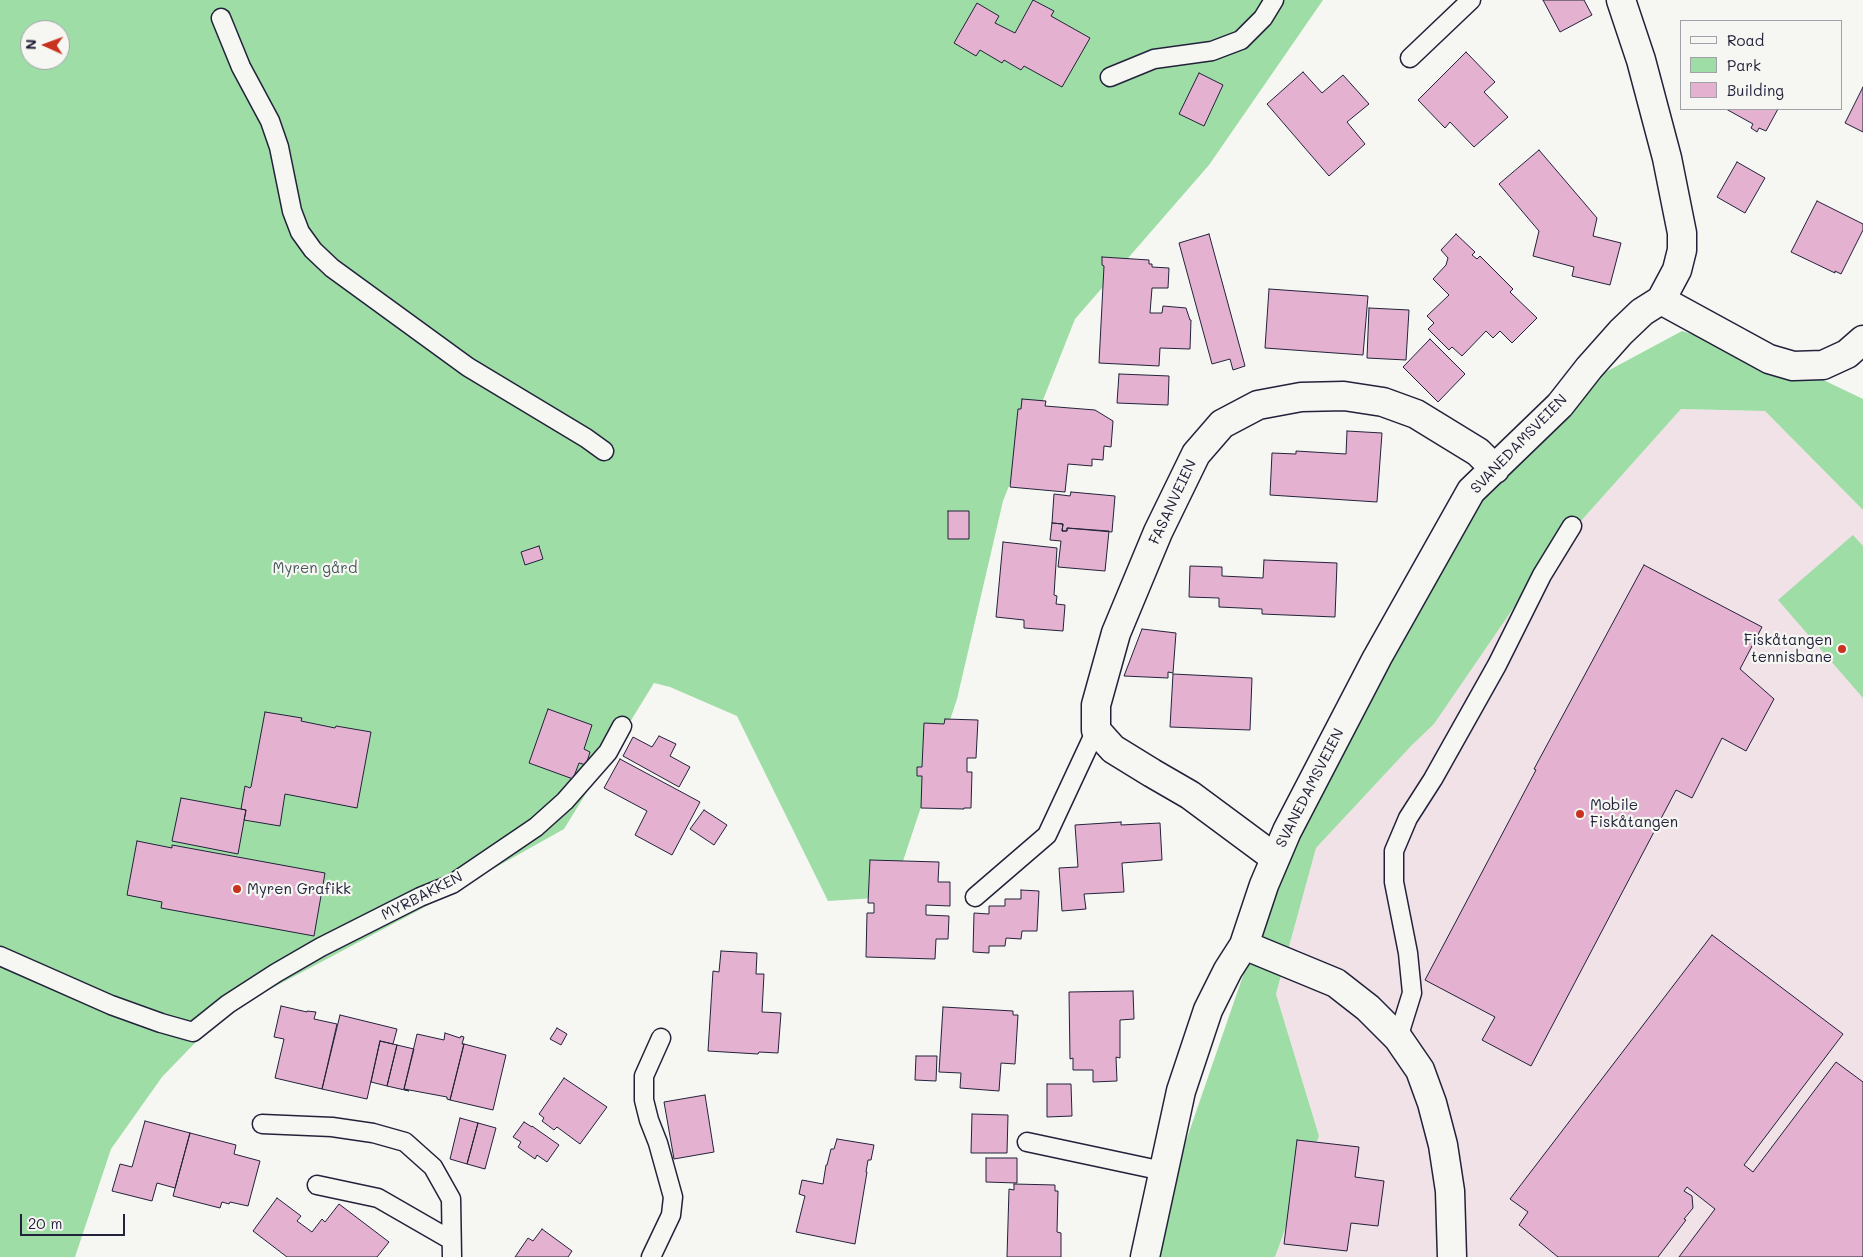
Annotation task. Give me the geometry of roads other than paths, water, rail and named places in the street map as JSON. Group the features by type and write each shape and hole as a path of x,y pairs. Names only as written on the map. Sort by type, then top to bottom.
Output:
{"street":[{"name":"SVANEDAMSVEIEN","path":"1145,1257 1181,1091 1208,1010 1228,970 1244,945 1264,885 1287,831 1390,633 1471,491 1560,405 1589,368 1622,332 1642,312 1660,300 1677,270 1682,250 1682,233 1655,113 1641,60 1621,0"},
{"path":"1660,300 1769,358 1793,366 1823,365 1847,354 1863,340"},
{"name":"FASANVEIEN","path":"1096,730 1096,705 1116,633 1158,532 1196,454 1222,424 1258,405 1301,396 1344,396 1383,402 1416,414 1478,452 1495,469"},
{"path":"1096,730 1113,749 1190,794 1275,858"},
{"path":"1244,945 1336,983 1368,1008 1398,1038 1420,1070 1432,1103 1450,1191 1452,1257"}],"lane":[{"path":"1110,77 1154,59 1212,50 1241,40 1263,18 1274,0"},
{"path":"1410,58 1472,0"},
{"path":"221,18 241,67 270,121 279,147 292,211 300,232 313,250 332,268 468,367 586,438 604,451"},
{"path":"1398,1038 1412,993 1408,953 1394,882 1394,851 1408,818 1433,779 1497,665 1542,575 1572,526"},
{"name":"MYRBAKKEN","path":"0,956 111,1005 192,1032 228,1004 276,973 321,947 412,901 452,884 536,827 565,801 608,752 622,726"},
{"name":"FASANVEIEN","path":"975,897 1047,835 1096,730"},
{"path":"651,1257 671,1215 673,1197 644,1100 644,1076 662,1038"},
{"path":"262,1124 332,1127 373,1133 405,1142 433,1167 451,1199 452,1248"},
{"path":"1027,1142 1163,1171"},
{"path":"317,1185 378,1198 452,1248"}],"place":[{"name":"Fiskåtangen tennisbane","path":"1842,649"},
{"name":"Mobile Fiskåtangen","path":"1580,814"},
{"name":"Myren Grafikk","path":"237,889"}],"park label":[{"name":"Myren gård","path":"315,568"}]}
